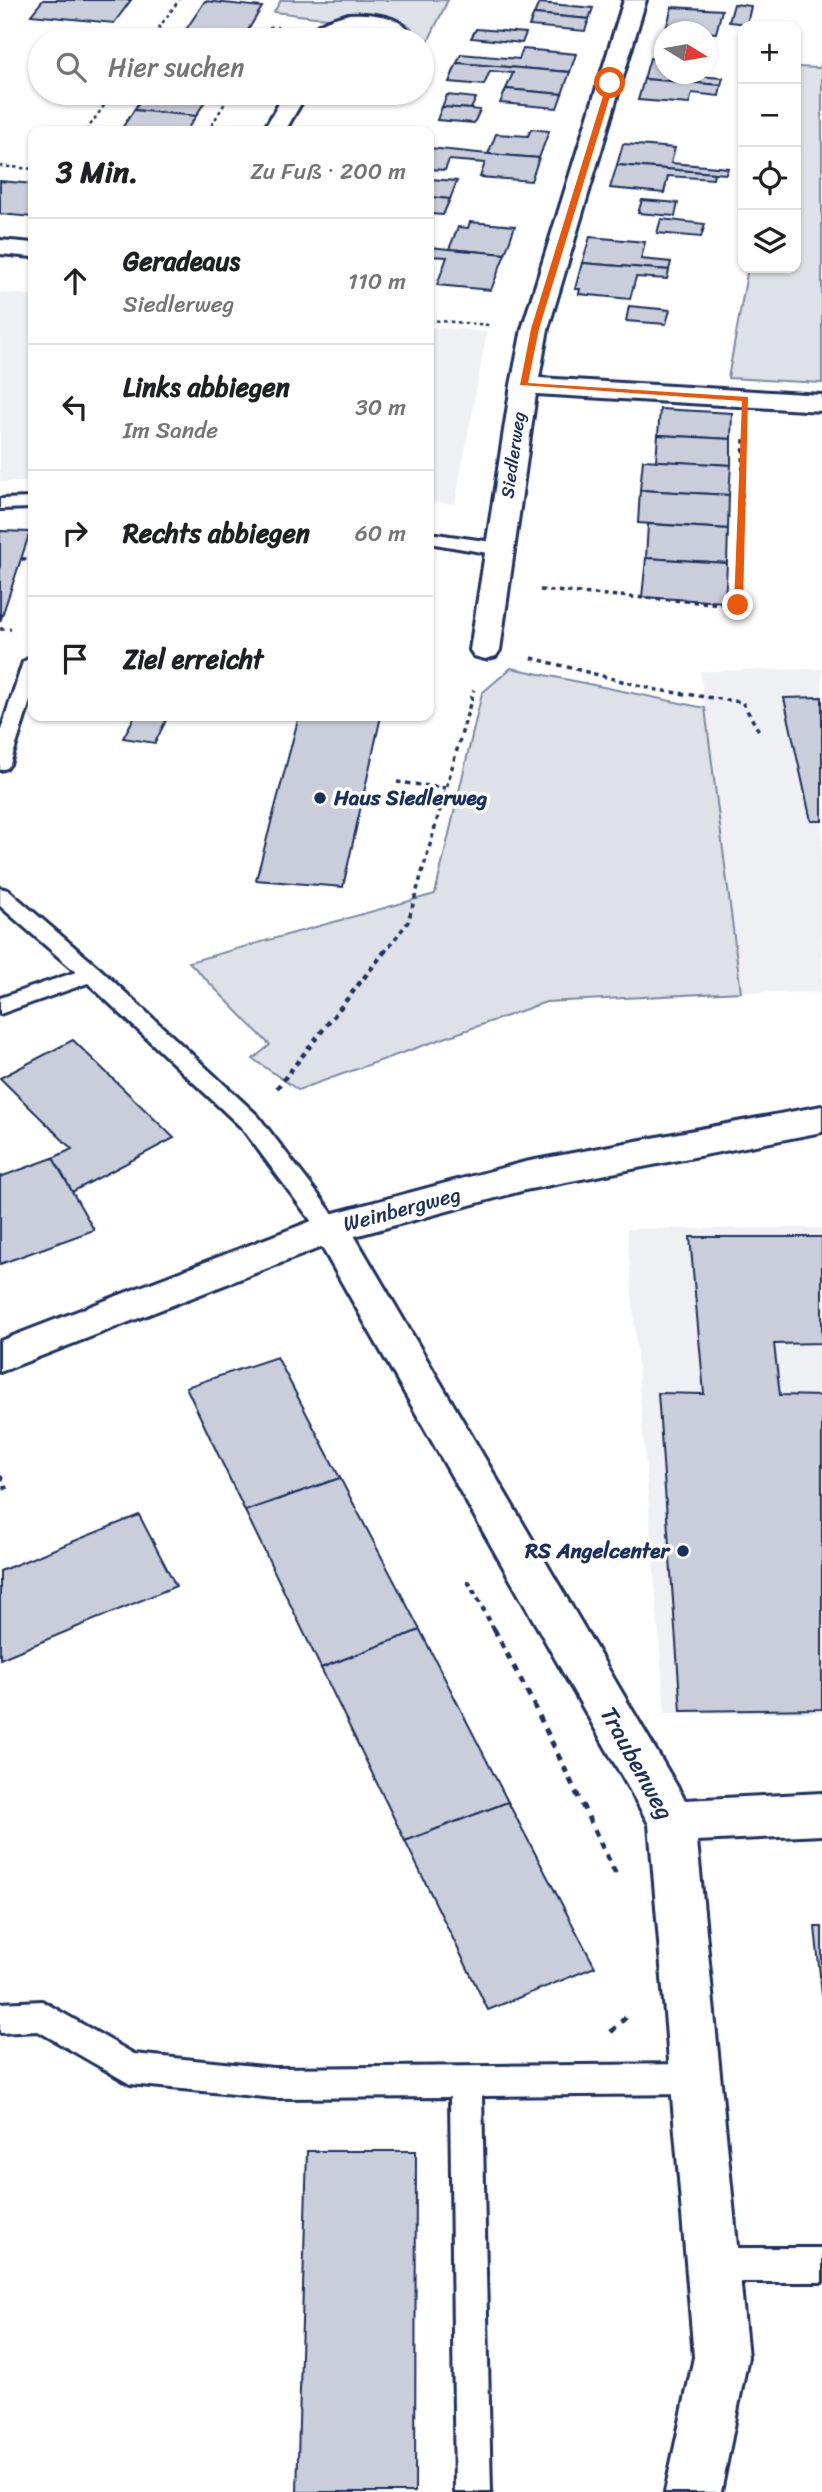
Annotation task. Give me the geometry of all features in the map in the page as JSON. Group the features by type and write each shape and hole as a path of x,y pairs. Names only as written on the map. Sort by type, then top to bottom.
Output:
{"street":[{"name":"Siedlerweg","path":"485,650 524,385 535,329 635,0"},
{"path":"327,28 363,20 392,28"},
{"path":"277,126 289,105"},
{"path":"0,247 28,250"},
{"path":"524,385 822,403"},
{"name":"Weinbergweg","path":"0,1357 330,1228 525,1176 822,1119"},
{"name":"Traubenweg","path":"330,1228 672,1821 722,2357 692,2492"},
{"path":"672,1821 822,1814"}],"lane":[{"path":"0,503 28,503"},
{"path":"434,539 499,549"},
{"path":"0,764 28,677"},
{"path":"0,895 92,974 250,1122 330,1228"},
{"path":"0,1006 92,974"},
{"path":"0,2018 41,2016 130,2069 274,2083 695,2078"},
{"path":"467,2081 473,2492"},
{"path":"713,2265 822,2265"}],"path":[{"path":"159,28 179,0"},
{"path":"90,126 104,105"},
{"path":"211,126 224,105"},
{"path":"0,166 28,169"},
{"path":"434,320 535,329"},
{"path":"494,586 738,605 746,398"},
{"path":"22,559 28,559"},
{"path":"250,1122 408,922 485,650 559,663 657,690 742,702 759,731"},
{"path":"397,782 446,788"},
{"path":"0,1476 8,1492"},
{"path":"464,1573 531,1699 624,1891"},
{"path":"608,2034 633,2010"}],"shaded area":[{"path":"281,0 448,0 434,29 411,28 392,20 374,17 327,18 274,12"},
{"path":"822,60 822,383 728,378 747,273 801,273 801,67 820,68"},
{"path":"0,293 28,295 28,482 0,482"},
{"path":"434,327 487,332 455,504 434,502"},
{"path":"511,668 705,708 741,992 546,1002 298,1090 253,1059 270,1045 189,962 435,894 482,693"},
{"path":"822,669 822,993 741,992 700,671"},
{"path":"822,1228 822,1713 665,1713 627,1229"}],"building":[{"path":"43,0 131,0 114,23 31,15"},
{"path":"205,1 262,7 249,28 187,28"},
{"path":"539,3 593,8 589,19 534,14"},
{"path":"734,4 751,6 748,21 729,22"},
{"path":"672,7 722,10 717,29 717,21 668,21"},
{"path":"534,14 589,19 585,31 529,26"},
{"path":"476,29 526,33 522,43 471,38"},
{"path":"523,49 576,54 570,72 457,63 461,54 519,59"},
{"path":"650,58 654,59 654,80 644,79"},
{"path":"457,63 570,72 562,94 506,89 513,73 490,71 484,85 449,82"},
{"path":"717,78 723,78 721,85 708,84 717,84"},
{"path":"644,79 654,80 654,84 721,85 719,96 692,93 689,104 638,100"},
{"path":"506,89 562,94 557,108 500,103"},
{"path":"447,95 476,98 471,109 442,107"},
{"path":"137,105 203,105 196,116 134,110"},
{"path":"442,107 480,110 474,123 437,120"},
{"path":"134,110 196,116 189,126 123,126"},
{"path":"531,129 549,131 539,158 488,154 496,134 528,136"},
{"path":"623,144 675,148 671,163 728,168 726,174 617,165"},
{"path":"434,149 539,158 531,181 480,177 485,163 449,160 445,170 434,169"},
{"path":"617,165 714,173 713,179 668,176 664,193 610,188"},
{"path":"434,179 457,181 450,199 434,197"},
{"path":"0,181 28,184 28,217 0,214"},
{"path":"434,197 450,199 443,215 434,214"},
{"path":"642,200 678,203 675,216 638,213"},
{"path":"661,219 705,224 701,237 657,233"},
{"path":"470,222 515,226 505,254 449,249 458,227 468,228"},
{"path":"590,237 645,242 641,259 671,262 669,270 582,263"},
{"path":"434,247 505,254 491,290 437,285 447,257 434,256"},
{"path":"582,263 669,270 667,279 636,277 630,299 579,294 580,289 575,289"},
{"path":"629,306 670,310 666,324 626,321"},
{"path":"660,409 732,413 731,439 658,435"},
{"path":"658,435 731,439 731,465 656,461"},
{"path":"643,460 731,465 729,495 640,490"},
{"path":"640,490 729,495 728,529 638,523"},
{"path":"648,524 728,529 727,563 646,558"},
{"path":"0,531 28,532 28,538 0,622"},
{"path":"646,558 727,563 725,602 642,597"},
{"path":"822,697 822,821 811,821 784,698"},
{"path":"132,721 166,721 155,743 123,738"},
{"name":"Haus Siedlerweg","path":"298,721 380,721 343,887 256,880"},
{"path":"73,1040 174,1138 72,1192 53,1158 72,1149 0,1078"},
{"path":"53,1158 94,1230 0,1264 0,1177"},
{"path":"690,1237 822,1237 822,1343 774,1344 780,1395 822,1396 822,1709 681,1711 658,1393 704,1394"},
{"path":"277,1357 340,1478 245,1511 186,1387"},
{"path":"340,1478 420,1630 321,1668 245,1511"},
{"path":"139,1515 176,1586 0,1659 0,1571"},
{"path":"420,1630 508,1802 405,1841 321,1668"},
{"path":"508,1802 595,1967 488,2010 405,1841"},
{"path":"815,1927 822,1927 822,1995"},
{"path":"307,2151 416,2151 415,2492 297,2492"}],"place":[{"name":"Haus Siedlerweg","path":"320,798"},
{"name":"RS Angelcenter","path":"683,1551"}],"route":[{"path":"610,83 535,329 524,385 746,398 738,605"}]}
